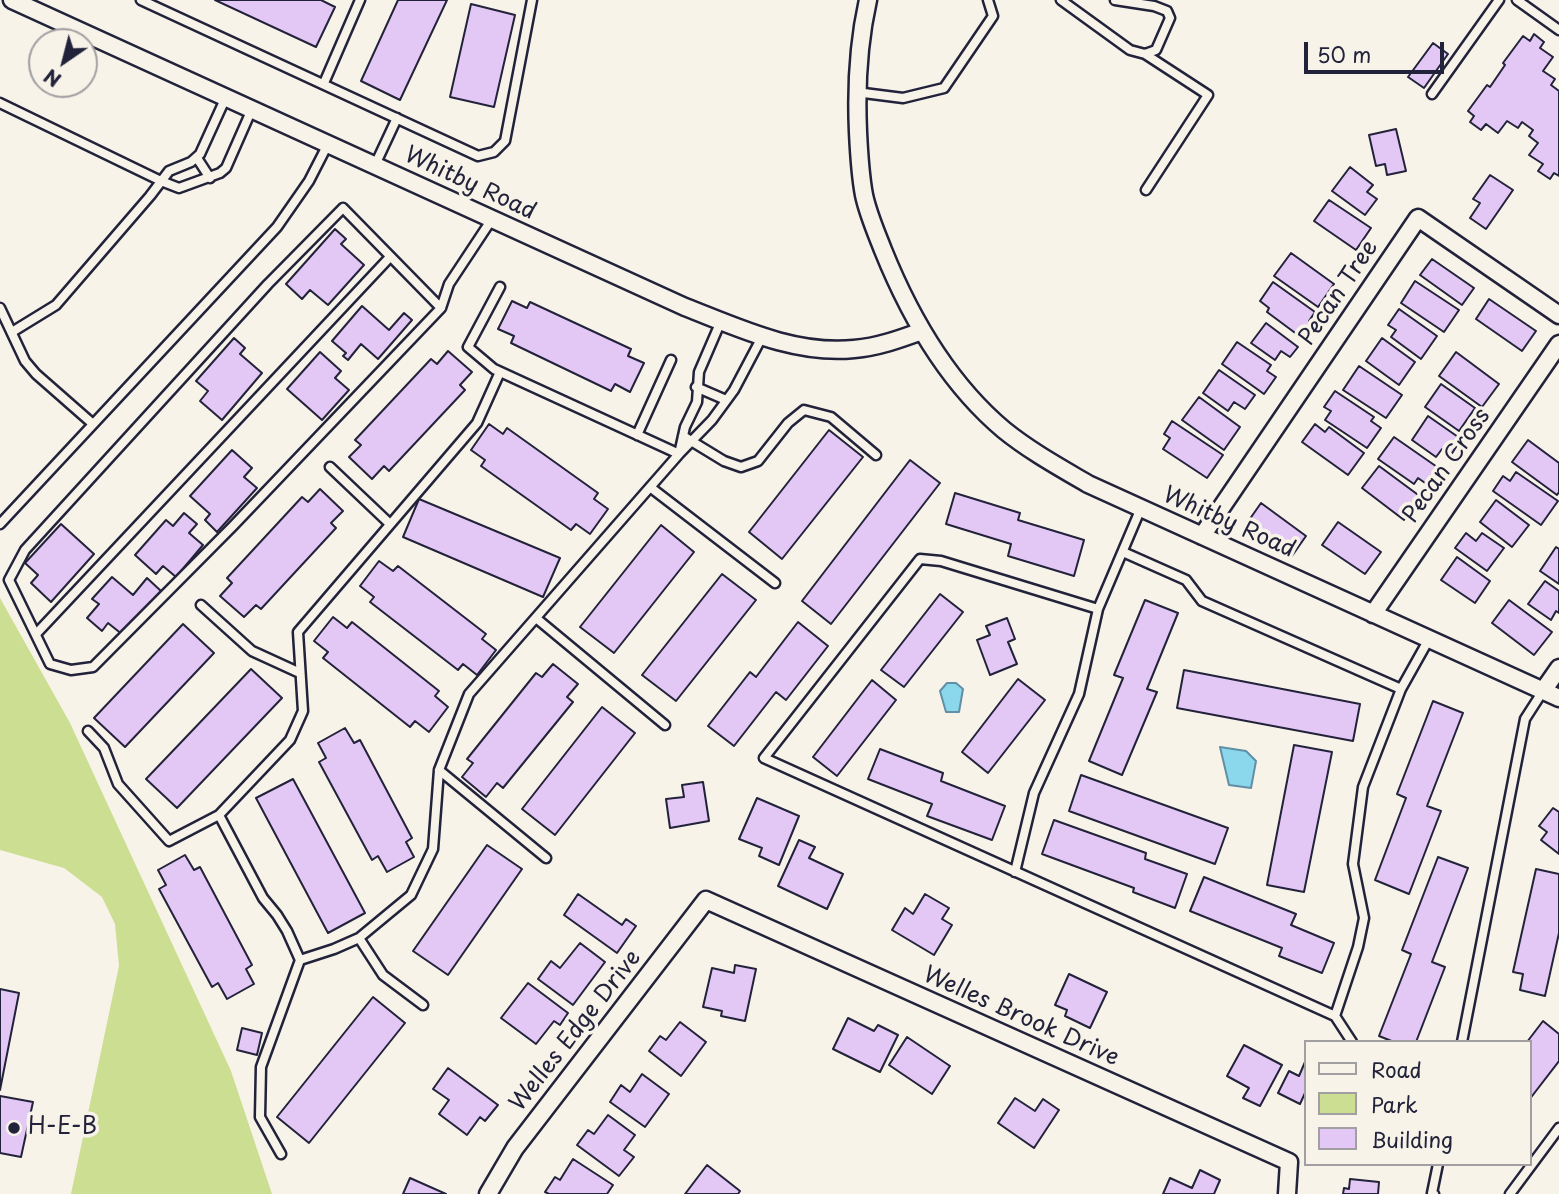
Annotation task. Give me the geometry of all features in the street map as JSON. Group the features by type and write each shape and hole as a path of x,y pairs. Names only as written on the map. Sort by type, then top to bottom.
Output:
{"street":[{"name":"Whitby Road","path":"12,0 685,307 762,337 804,348 830,350 885,344 922,331"},
{"name":"Whitby Road","path":"867,0 857,65 856,92 859,164 864,197 894,276 922,331 979,406 1003,429 1036,454 1078,478 1559,698"},
{"name":"Pecan Tree","path":"1202,536 1418,218 1559,315"},
{"name":"Pecan Cross","path":"1373,614 1559,344"},
{"path":"1543,691 1559,668"},
{"name":"Welles Edge Drive","path":"488,1194 514,1148 706,900"},
{"name":"Welles Brook Drive","path":"706,900 1289,1162 1287,1194"}],"lane":[{"path":"141,0 478,156 494,152 505,141 532,0"},
{"path":"324,83 360,0"},
{"path":"856,92 903,98 944,88 993,16 988,0"},
{"path":"1061,0 1130,50 1145,54 1208,95 1146,190"},
{"path":"1115,0 1167,10 1170,18 1156,50 1145,54"},
{"path":"1432,94 1499,0"},
{"path":"1517,0 1559,30"},
{"path":"12,332 56,305 169,171 197,158 226,97"},
{"path":"0,103 179,188 210,178 226,168 252,109"},
{"path":"375,165 397,118"},
{"path":"0,524 277,228 309,181 328,144"},
{"path":"197,158 210,178"},
{"path":"441,308 343,208 268,284 25,550 9,580 50,664 71,670 93,667 233,526 441,308 449,284 492,218"},
{"path":"36,634 390,257"},
{"path":"500,287 468,347 494,369 679,454"},
{"path":"0,308 25,361 93,424"},
{"path":"679,454 685,427 697,402 699,372 721,321"},
{"path":"300,960 359,938 411,895 433,849 439,770 469,694 679,454 712,420 734,390 762,337"},
{"path":"637,435 671,360"},
{"path":"88,731 104,748 117,784 169,841 219,815 290,740 303,711 298,632 477,423 500,372"},
{"path":"696,387 726,400"},
{"path":"683,436 724,461 741,467 758,461 788,423 804,410 831,417 876,455"},
{"path":"330,467 390,524"},
{"path":"650,487 775,583"},
{"path":"1015,872 1034,793 1079,694 1098,609 1141,508"},
{"path":"1123,552 1186,580 1202,601 1401,689"},
{"path":"1098,609 941,561 920,559 764,758 1335,1016 1351,1040"},
{"path":"201,605 252,651 300,673"},
{"path":"536,618 665,725"},
{"path":"1335,1016 1358,947 1364,918 1353,864 1363,788 1401,689 1429,639"},
{"path":"1462,1040 1525,719 1543,691"},
{"path":"439,770 546,858"},
{"path":"219,815 263,898 287,931 300,960 261,1067 260,1117 281,1154"},
{"path":"359,938 383,975 423,1005"},
{"path":"1531,1166 1559,1128"},
{"path":"1434,1194 1438,1166"},
{"path":"1510,1194 1531,1166"}],"green space":[{"path":"0,598 70,723 231,1071 272,1194 71,1194 119,966 115,924 102,897 64,868 0,850"}],"water":[{"path":"947,683 956,683 963,689 959,712 946,712 940,691"},
{"path":"1220,747 1246,751 1256,761 1251,788 1229,785"}],"building":[{"path":"215,0 321,0 335,7 316,47"},
{"path":"398,0 447,0 400,100 361,81"},
{"path":"471,4 515,15 494,107 450,97"},
{"path":"1534,34 1544,42 1540,48 1553,57 1543,71 1555,79 1551,85 1559,91 1559,176 1554,173 1550,179 1538,171 1543,164 1529,155 1538,143 1529,136 1533,130 1522,122 1518,128 1507,121 1498,133 1486,124 1481,130 1470,122 1474,116 1468,111 1487,85 1490,87 1505,65 1503,63 1523,36 1530,41"},
{"path":"1433,43 1448,54 1424,88 1408,77"},
{"path":"1396,129 1406,171 1387,175 1385,164 1376,166 1369,135"},
{"path":"1350,167 1373,185 1367,192 1377,199 1365,215 1332,191"},
{"path":"1490,175 1513,190 1486,229 1470,218 1480,203 1473,199"},
{"path":"1329,200 1371,228 1356,250 1314,221"},
{"path":"335,229 346,239 341,244 364,265 328,305 310,290 302,299 286,284"},
{"path":"1291,253 1334,284 1318,307 1274,276"},
{"path":"1432,259 1474,288 1462,305 1420,275"},
{"path":"1415,281 1459,310 1444,332 1401,303"},
{"path":"1273,282 1315,312 1309,321 1317,326 1306,341 1267,312 1269,308 1260,301"},
{"path":"1489,299 1536,331 1522,351 1476,319"},
{"path":"512,301 527,308 530,302 631,349 628,356 644,363 630,392 615,384 611,391 511,343 514,336 498,329"},
{"path":"362,306 389,330 404,313 412,320 378,359 361,344 348,360 343,356 346,353 332,341"},
{"path":"1399,309 1437,336 1421,359 1391,337 1396,330 1388,325"},
{"path":"1266,323 1298,347 1290,357 1281,351 1275,360 1251,343"},
{"path":"234,338 245,348 240,354 262,373 222,420 200,401 208,391 196,381"},
{"path":"1382,338 1415,362 1399,385 1366,361"},
{"path":"1237,342 1271,365 1267,371 1276,377 1264,394 1222,364"},
{"path":"448,351 472,372 460,385 465,390 389,471 384,466 372,479 349,457 361,445 355,440 431,359 437,364"},
{"path":"320,352 341,371 335,378 349,390 322,420 287,389"},
{"path":"1456,352 1499,384 1482,407 1439,376"},
{"path":"1359,366 1402,395 1386,418 1343,390"},
{"path":"1219,370 1255,395 1245,409 1234,402 1228,411 1203,393"},
{"path":"1441,384 1475,408 1459,431 1425,407"},
{"path":"1335,391 1374,417 1371,421 1381,428 1367,448 1325,420 1331,411 1324,407"},
{"path":"1199,397 1240,427 1224,450 1182,420"},
{"path":"1428,416 1461,439 1451,455 1442,449 1436,457 1412,440"},
{"path":"1172,421 1223,455 1207,478 1163,449 1170,438 1164,434"},
{"path":"489,424 503,434 507,428 598,493 594,499 608,509 590,534 576,524 571,530 481,466 485,460 471,450"},
{"path":"1315,424 1325,432 1329,427 1364,453 1348,475 1302,442"},
{"path":"829,430 863,457 782,559 749,532"},
{"path":"1394,437 1440,469 1428,485 1418,478 1414,484 1378,459"},
{"path":"1528,440 1559,463 1557,495 1512,462"},
{"path":"232,450 252,468 244,477 257,488 217,532 205,520 210,514 190,496"},
{"path":"910,460 940,483 831,624 802,601"},
{"path":"1379,466 1421,497 1404,520 1362,488"},
{"path":"1516,472 1558,501 1541,525 1493,491 1503,476 1510,481"},
{"path":"320,489 343,511 331,523 336,528 261,609 256,605 244,617 220,596 232,583 227,578 302,497 308,502"},
{"path":"955,493 1020,513 1018,520 1084,540 1074,576 1008,556 1011,544 946,524"},
{"path":"419,499 560,558 543,597 403,537"},
{"path":"1496,500 1529,525 1512,547 1480,522"},
{"path":"1261,503 1306,536 1292,556 1247,523"},
{"path":"184,513 197,524 189,533 203,545 176,577 163,566 156,574 135,555 166,520 173,526"},
{"path":"1338,522 1381,552 1365,574 1322,545"},
{"path":"61,524 94,554 51,602 31,583 38,575 25,563"},
{"path":"661,525 694,552 614,653 580,627"},
{"path":"1466,533 1476,541 1482,533 1504,548 1487,571 1455,548"},
{"path":"1556,547 1559,549 1559,584 1540,571"},
{"path":"1457,557 1490,581 1475,603 1441,580"},
{"path":"379,561 393,571 398,566 486,634 482,639 496,650 477,675 463,664 458,670 370,602 374,597 360,586"},
{"path":"722,574 756,600 676,701 642,675"},
{"path":"112,577 133,595 147,578 161,591 123,635 108,623 102,631 87,618 99,604 92,599"},
{"path":"1545,581 1559,591 1559,613 1556,611 1551,620 1528,604"},
{"path":"940,594 963,612 904,687 881,670"},
{"path":"1145,600 1178,613 1147,689 1157,692 1122,775 1089,761 1123,678 1114,675"},
{"path":"1509,600 1552,632 1534,655 1492,623"},
{"path":"333,617 347,628 352,622 439,691 435,696 448,707 429,732 415,721 410,727 323,658 328,652 314,641"},
{"path":"1007,618 1015,639 1008,642 1017,664 990,675 977,640 990,635 986,626"},
{"path":"798,622 828,646 786,700 776,692 734,746 708,726 750,672 756,677"},
{"path":"183,624 214,653 125,747 94,718"},
{"path":"553,664 578,684 567,697 573,702 503,788 497,783 486,797 462,777 473,763 467,759 536,673 542,677"},
{"path":"251,669 282,698 177,808 146,779"},
{"path":"1184,670 1360,704 1353,741 1177,708"},
{"path":"1018,679 1045,700 988,773 962,752"},
{"path":"872,680 896,700 837,776 813,757"},
{"path":"1433,701 1463,713 1427,806 1441,811 1409,894 1375,880 1406,798 1397,794"},
{"path":"602,707 635,733 555,835 522,809"},
{"path":"345,728 354,743 360,740 412,838 406,842 414,857 387,872 378,856 372,860 319,762 326,758 318,743"},
{"path":"1294,745 1332,752 1304,892 1267,885"},
{"path":"880,749 943,773 941,781 1005,806 992,840 927,816 932,804 868,779"},
{"path":"1081,775 1228,828 1215,864 1069,811"},
{"path":"293,779 365,913 328,933 256,798"},
{"path":"703,782 709,821 670,828 666,799 684,797 682,785"},
{"path":"757,798 799,816 779,865 759,856 762,848 739,839"},
{"path":"1553,808 1559,812 1559,854 1541,840 1547,832 1539,826"},
{"path":"1054,820 1146,853 1145,859 1187,874 1175,908 1133,892 1134,888 1042,854"},
{"path":"799,840 815,847 809,858 843,874 827,909 778,886"},
{"path":"487,845 522,869 448,975 413,951"},
{"path":"185,855 194,870 200,867 252,965 246,969 254,984 227,999 218,983 212,987 159,889 166,885 158,870"},
{"path":"1438,857 1468,868 1432,962 1445,967 1417,1040 1389,1040 1379,1036 1411,954 1402,950"},
{"path":"1536,869 1559,874 1559,933 1545,996 1520,990 1523,974 1513,972"},
{"path":"1204,877 1296,914 1291,925 1334,943 1322,973 1279,956 1282,948 1190,911"},
{"path":"578,894 622,925 626,919 636,926 617,953 564,915"},
{"path":"925,894 949,908 942,919 952,925 934,955 892,930 905,908 913,914"},
{"path":"580,943 605,962 573,1005 538,979 551,961 560,968"},
{"path":"735,965 756,969 745,1021 721,1016 722,1011 703,1007 712,968 734,973"},
{"path":"1069,974 1107,992 1090,1028 1065,1016 1067,1010 1055,1005"},
{"path":"528,983 568,1013 560,1025 554,1021 536,1044 501,1018"},
{"name":"H-E-B","path":"0,989 19,993 0,1090"},
{"path":"373,997 405,1023 309,1143 277,1117"},
{"path":"848,1018 874,1031 878,1025 898,1035 880,1072 833,1049"},
{"path":"1543,1021 1559,1034 1559,1061 1531,1097 1531,1040 1529,1040"},
{"path":"680,1022 706,1042 681,1076 649,1051 660,1036 666,1040"},
{"path":"242,1028 262,1033 257,1055 237,1050"},
{"path":"907,1037 950,1066 932,1094 889,1065"},
{"path":"1244,1045 1282,1065 1260,1106 1243,1098 1249,1088 1227,1076"},
{"path":"1304,1064 1304,1095 1300,1104 1278,1093 1289,1071 1299,1076"},
{"path":"448,1068 498,1105 485,1121 480,1117 467,1135 439,1114 449,1100 433,1089"},
{"path":"642,1074 669,1094 645,1127 610,1102 621,1085 630,1092"},
{"name":"H-E-B","path":"0,1096 33,1102 21,1157 0,1153"},
{"path":"1015,1098 1035,1111 1043,1099 1059,1110 1034,1148 998,1123"},
{"path":"608,1115 635,1135 624,1150 634,1157 619,1176 577,1145 588,1130 594,1134"},
{"path":"573,1159 613,1185 607,1194 545,1192 555,1177 560,1180"},
{"path":"707,1165 740,1191 738,1194 685,1194"},
{"path":"1200,1170 1220,1180 1214,1194 1163,1194 1170,1178 1192,1188"},
{"path":"410,1178 446,1194 403,1194"},
{"path":"1350,1179 1379,1182 1378,1194 1343,1194 1344,1188 1349,1189"}],"place":[{"name":"H-E-B","path":"14,1128"}]}
